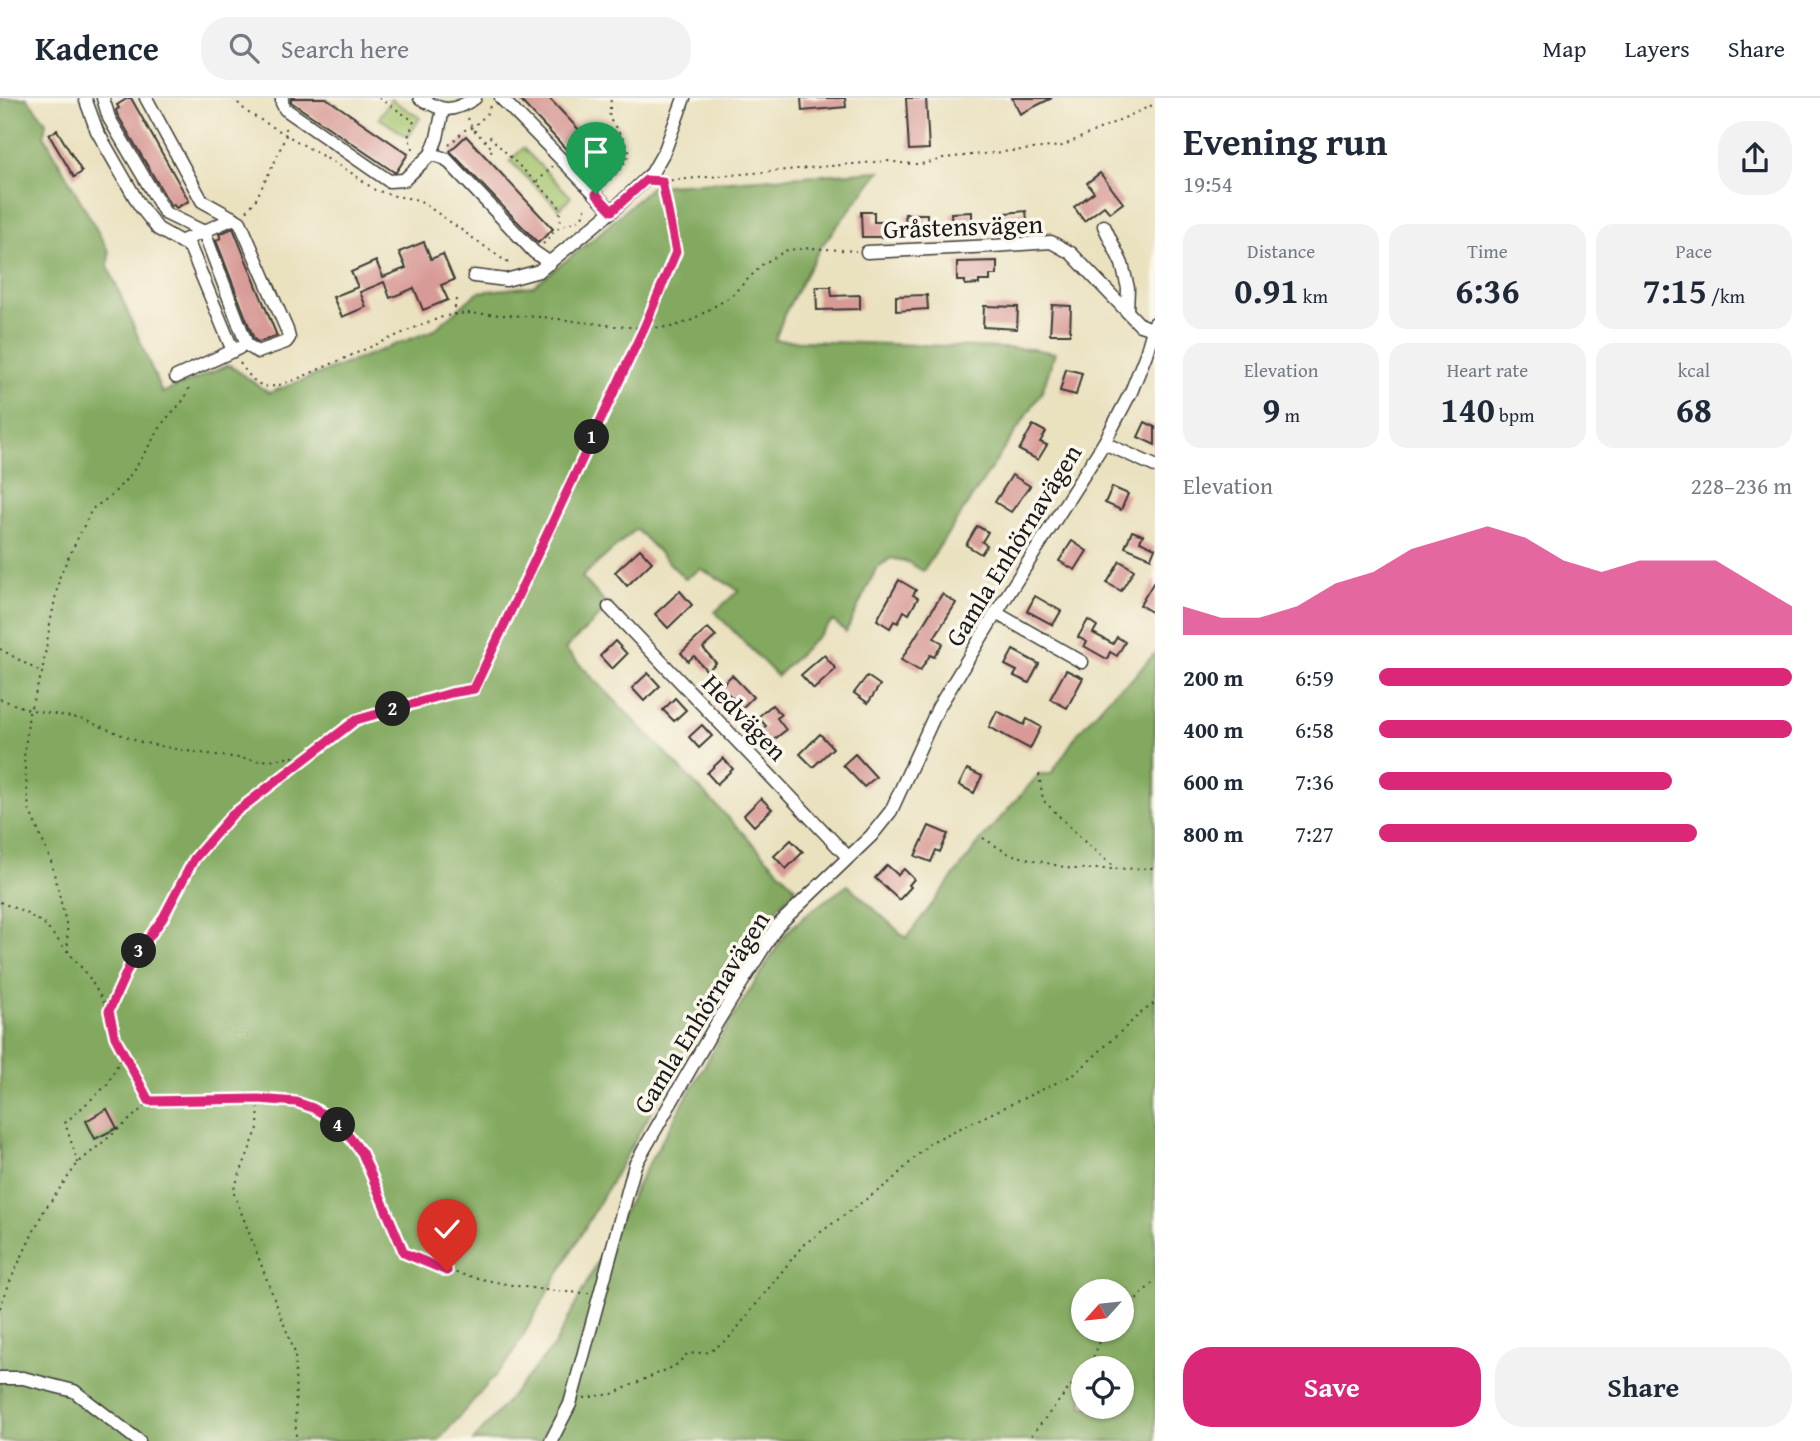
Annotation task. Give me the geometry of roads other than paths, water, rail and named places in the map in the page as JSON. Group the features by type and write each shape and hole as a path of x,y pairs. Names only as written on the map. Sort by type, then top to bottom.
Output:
{"street":[{"path":"85,98 101,138 140,206 158,229 190,247 236,356"},
{"path":"107,100 109,118 166,213 204,232 247,345 258,352 286,342 289,338 287,330 240,222 202,201 146,98"},
{"path":"282,98 285,108 389,181 404,180 435,155 443,109"},
{"path":"420,98 435,108 443,109 450,109 475,98"},
{"path":"501,98 612,211"},
{"path":"474,276 506,280 539,271 612,211 652,173 665,150 684,98"},
{"path":"101,138 116,130"},
{"path":"435,155 446,159 534,252 550,263"},
{"path":"180,242 234,218"},
{"path":"1104,226 1122,264 1128,288 1127,312"},
{"name":"Gråstensvägen","path":"867,252 1051,242 1071,253 1140,325 1154,326"},
{"name":"Gamla Enhörnavägen","path":"551,1441 570,1404 635,1165 718,1021 778,926 871,836 891,811 939,708 1104,443 1131,392 1154,326"},
{"path":"176,377 236,356 247,345"},
{"path":"1104,443 1155,466"},
{"name":"Hedvägen","path":"609,607 849,857"},
{"path":"996,613 1082,662"},
{"path":"0,1378 23,1378 74,1391 139,1441"}]}
